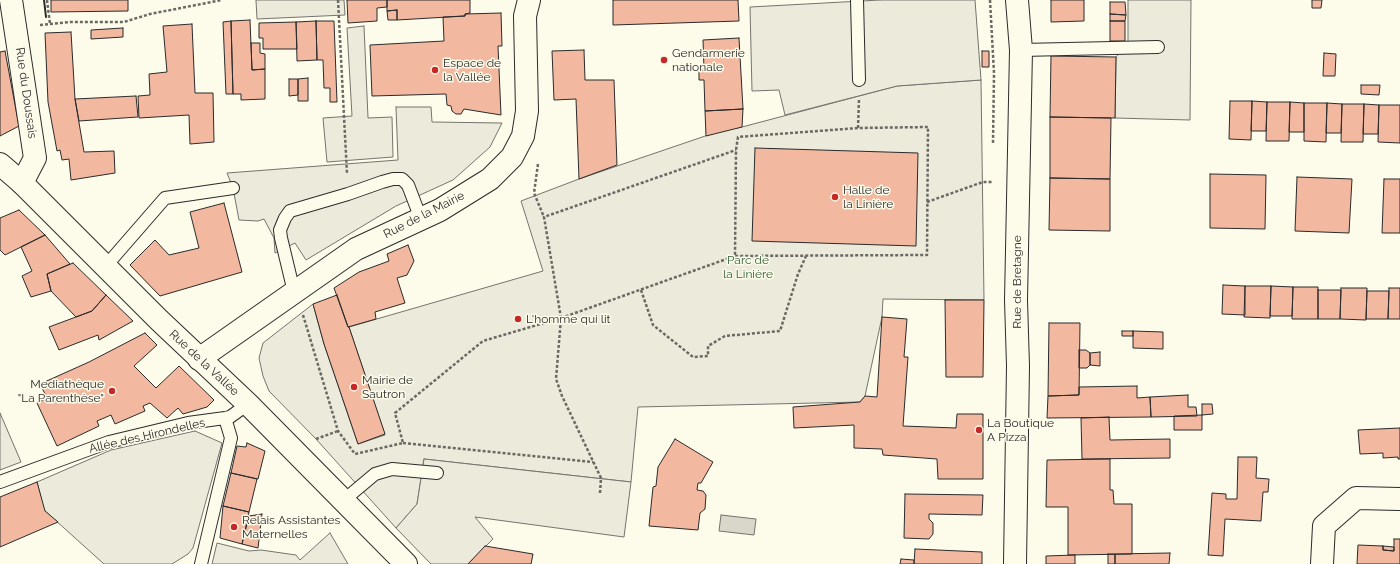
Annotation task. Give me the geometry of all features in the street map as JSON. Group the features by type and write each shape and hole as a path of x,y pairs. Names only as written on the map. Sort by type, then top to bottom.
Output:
{"street":[{"name":"Rue du Doussais","path":"11,0 35,158 22,183"},
{"name":"Rue de la Mairie","path":"199,359 356,249 440,210 490,179 512,157 522,136 527,110 525,16 529,0"},
{"name":"Rue de Bretagne","path":"1015,564 1018,366 1016,300 1021,50 1017,0"},
{"name":"Rue de la Vallée","path":"0,164 22,183 199,359 248,404 344,500 396,560"},
{"path":"1322,564 1324,526 1356,498 1400,499"}],"lane":[{"path":"857,0 859,80"},
{"path":"1021,50 1158,47"},
{"path":"294,292 280,230 290,211 348,194 382,182 393,179 402,179 408,185 421,218"},
{"path":"105,267 165,198 232,188"},
{"name":"Allée des Hirondelles","path":"0,482 109,442 188,424 230,417 248,404"},
{"path":"201,564 231,438 225,418"},
{"path":"344,500 375,474 392,469 437,473"}],"path":[{"path":"47,0 50,24"},
{"path":"16,28 70,22 124,22 150,14 222,0"},
{"path":"338,0 348,194"},
{"path":"858,128 859,80"},
{"path":"404,443 395,414 483,341 561,318 735,256 927,255 928,127 858,128 738,137 736,150 735,256"},
{"path":"522,136 539,151 534,193 544,217 561,318 556,379 562,396 601,478 600,493"},
{"path":"544,217 736,150"},
{"path":"927,202 983,182 992,182"},
{"path":"641,290 653,325 693,358 708,356 708,346 725,336 780,331 798,274 806,256"},
{"path":"338,431 355,454 404,443 593,462"}],"green space":[{"path":"364,26 368,118 392,117 393,157 327,162 323,118 352,116 347,28"},
{"name":"Parc de la Linière","path":"981,80 984,300 883,299 882,317 865,396 860,402 638,407 631,482 424,459 417,504 396,528 316,439 269,391 263,376 259,358 263,343 313,304 324,344 358,444 385,435 349,327 543,271 521,201 579,179 717,132 742,127 897,86"},
{"path":"195,431 222,443 193,548 188,554 172,564 104,564 44,510 37,482 111,450"},
{"path":"330,533 348,564 212,564 217,543 249,551 261,550 296,555 300,560"}],"shaded area":[{"path":"256,0 344,0 345,15 257,19"},
{"path":"880,0 975,0 981,80 897,86 785,115 779,90 752,91 750,7"},
{"path":"1128,0 1191,0 1190,120 1115,118 1116,57 1128,42"},
{"path":"396,107 431,107 432,122 502,123 490,147 453,180 396,206 306,260 295,243 275,253 274,238 264,219 258,221 239,220 233,188 227,173 398,160"},
{"path":"0,413 21,462 0,470"},
{"path":"424,459 631,482 624,537 475,517 493,539 468,564 431,564 396,528 417,504"},
{"path":"721,515 756,519 754,535 719,531"}],"building":[{"path":"51,0 128,0 128,11 51,12"},
{"path":"347,0 387,0 387,7 377,8 377,21 348,23"},
{"path":"387,0 470,0 470,13 465,14 465,16 397,20 397,10 387,11"},
{"path":"613,0 738,0 739,21 613,25"},
{"path":"1051,0 1084,0 1084,21 1051,22"},
{"path":"1312,0 1322,0 1321,8 1312,8"},
{"path":"1110,2 1125,2 1126,15 1110,14"},
{"path":"397,10 397,20 388,20 387,11"},
{"name":"Espace de la Vallée","path":"501,13 502,46 498,46 501,115 464,109 461,114 456,114 452,111 451,106 447,105 446,94 372,96 370,45 444,41 443,17 465,16 465,14"},
{"path":"1110,14 1126,15 1125,21 1110,21"},
{"path":"250,20 252,70 265,69 265,99 241,100 241,94 233,94 231,21"},
{"path":"231,21 233,94 226,94 223,22"},
{"path":"316,21 317,60 297,61 296,22"},
{"path":"316,21 334,21 337,102 330,102 330,88 324,88 323,60 317,60"},
{"path":"1110,21 1125,21 1125,41 1110,41"},
{"path":"296,22 297,49 263,49 263,38 259,38 259,23"},
{"path":"192,24 195,93 213,93 214,142 190,144 189,115 139,118 138,96 150,95 149,74 167,72 163,26"},
{"path":"123,28 123,37 91,39 91,30"},
{"path":"71,32 75,99 84,152 114,151 115,173 71,180 69,159 62,160 60,150 57,151 48,102 45,33"},
{"path":"739,38 743,109 705,111 704,80 699,80 699,70 704,70 703,40"},
{"path":"251,43 260,43 260,53 265,54 265,69 252,70"},
{"path":"584,50 585,80 614,80 617,165 579,179 576,99 554,100 552,51"},
{"path":"5,51 19,126 0,136 0,52"},
{"path":"982,51 989,51 989,67 982,67"},
{"path":"1324,53 1336,54 1335,76 1323,76"},
{"path":"1051,56 1116,57 1115,118 1050,117"},
{"path":"308,78 308,101 298,101 298,79"},
{"path":"289,79 298,79 298,95 289,96"},
{"path":"1361,85 1380,85 1379,95 1361,94"},
{"path":"136,96 138,117 79,121 75,99"},
{"path":"1230,101 1252,101 1251,140 1229,139"},
{"path":"1252,101 1267,102 1266,131 1251,131"},
{"path":"1267,102 1290,102 1289,141 1266,141"},
{"path":"1290,102 1304,103 1304,132 1289,132"},
{"path":"1304,103 1327,103 1326,142 1304,141"},
{"path":"1327,103 1342,104 1341,133 1326,133"},
{"path":"1342,104 1364,104 1363,142 1341,142"},
{"path":"1364,104 1379,105 1378,134 1363,134"},
{"path":"1379,105 1400,105 1400,143 1378,142"},
{"path":"743,109 742,127 706,136 705,111"},
{"path":"1050,117 1111,118 1110,179 1050,178"},
{"name":"Halle de la Linière","path":"755,148 918,153 916,246 752,241"},
{"path":"1210,174 1266,175 1265,229 1210,228"},
{"path":"1297,177 1352,179 1349,233 1295,231"},
{"path":"1050,178 1110,179 1110,231 1049,230"},
{"path":"1384,179 1400,179 1400,233 1382,233"},
{"path":"224,203 242,272 160,296 130,265 155,240 169,255 199,248 190,212"},
{"path":"19,210 45,235 5,255 0,250 0,218"},
{"path":"45,235 70,264 47,274 51,291 31,297 22,276 32,271 21,247"},
{"path":"408,245 414,261 407,275 397,278 405,303 375,312 376,319 348,327 334,288 359,272 389,261 387,254"},
{"path":"73,263 106,295 92,311 76,317 51,291 47,274"},
{"path":"1223,285 1245,286 1245,315 1222,314"},
{"path":"1245,286 1271,286 1270,318 1244,317"},
{"path":"1271,286 1293,287 1292,316 1270,316"},
{"path":"1293,287 1318,287 1318,319 1292,319"},
{"path":"1341,288 1367,288 1366,320 1340,319"},
{"path":"1389,288 1400,288 1400,319 1388,319"},
{"path":"1318,290 1341,290 1340,319 1318,319"},
{"path":"1367,291 1389,291 1388,319 1366,319"},
{"path":"106,295 133,321 99,340 98,335 59,350 49,327 92,311"},
{"name":"Mairie de Sautron","path":"337,295 385,434 358,444 324,344 313,304"},
{"path":"945,300 984,300 983,377 946,377"},
{"path":"882,317 907,319 904,357 908,357 903,426 956,428 957,414 983,414 983,479 938,479 937,459 883,455 882,449 854,448 854,425 794,428 793,407 860,402 865,396 877,397"},
{"path":"1049,323 1080,323 1079,395 1048,396"},
{"path":"1122,331 1133,331 1133,336 1122,336"},
{"path":"1133,331 1163,332 1163,349 1133,348"},
{"path":"145,333 157,345 134,366 156,388 179,366 214,400 207,407 183,414 178,408 167,418 150,403 143,406 145,411 115,424 111,415 97,421 99,426 57,446 37,403 47,398 40,384 89,362"},
{"path":"1079,350 1086,350 1090,353 1090,365 1087,368 1079,368"},
{"path":"1100,352 1100,366 1090,365 1090,353"},
{"path":"1137,386 1137,398 1150,397 1151,417 1047,418 1048,396 1079,395 1079,387"},
{"path":"1188,395 1188,407 1196,407 1197,416 1151,417 1150,397"},
{"path":"1202,404 1212,404 1213,414 1202,415"},
{"path":"1202,415 1202,430 1174,430 1174,416"},
{"path":"1109,417 1110,440 1170,439 1170,458 1082,459 1081,418"},
{"path":"1400,428 1400,459 1398,459 1398,457 1383,458 1383,453 1360,454 1358,430"},
{"path":"675,439 713,462 701,483 698,483 697,490 703,491 706,495 705,509 700,513 698,530 649,526 653,487 656,486 658,467"},
{"path":"247,443 265,451 258,479 231,473 237,446 246,447"},
{"path":"1238,457 1257,457 1256,478 1269,479 1268,492 1263,492 1261,521 1225,519 1223,556 1208,555 1212,493 1226,494 1226,499 1237,499"},
{"path":"1110,459 1110,490 1113,490 1114,504 1132,504 1132,554 1068,555 1068,507 1046,507 1047,460"},
{"path":"231,473 257,479 249,512 223,506"},
{"path":"37,482 45,511 58,522 0,547 0,497"},
{"path":"905,494 983,495 982,515 929,514 929,519 933,523 933,534 929,539 904,538"},
{"name":"Relais Assistantes Maternelles","path":"223,506 249,512 242,544 220,538"},
{"path":"262,514 258,548 242,544 249,516"},
{"path":"1394,539 1400,539 1400,564 1357,564 1358,545 1383,546 1383,550 1394,551"},
{"path":"485,546 533,554 531,564 468,564"},
{"path":"1383,546 1394,547 1394,551 1383,550"},
{"path":"915,549 982,552 982,564 914,564"},
{"path":"1170,553 1169,564 1115,564 1115,554"},
{"path":"1108,554 1115,554 1115,564 1108,564"},
{"path":"1075,555 1075,564 1046,564 1046,556"},
{"path":"901,559 914,560 914,564 900,564"}],"wall":[{"path":"44,0 46,17"}],"place":[{"name":"Gendarmerie nationale","path":"664,60"},
{"name":"Espace de la Vallée","path":"435,70"},
{"name":"Halle de la Linière","path":"835,197"},
{"name":"L'homme qui lit","path":"518,319"},
{"name":"Mairie de Sautron","path":"354,387"},
{"name":"Mediathèque \"La Parenthèse\"","path":"112,391"},
{"name":"La Boutique A Pizza","path":"979,430"},
{"name":"Relais Assistantes Maternelles","path":"234,527"}]}
